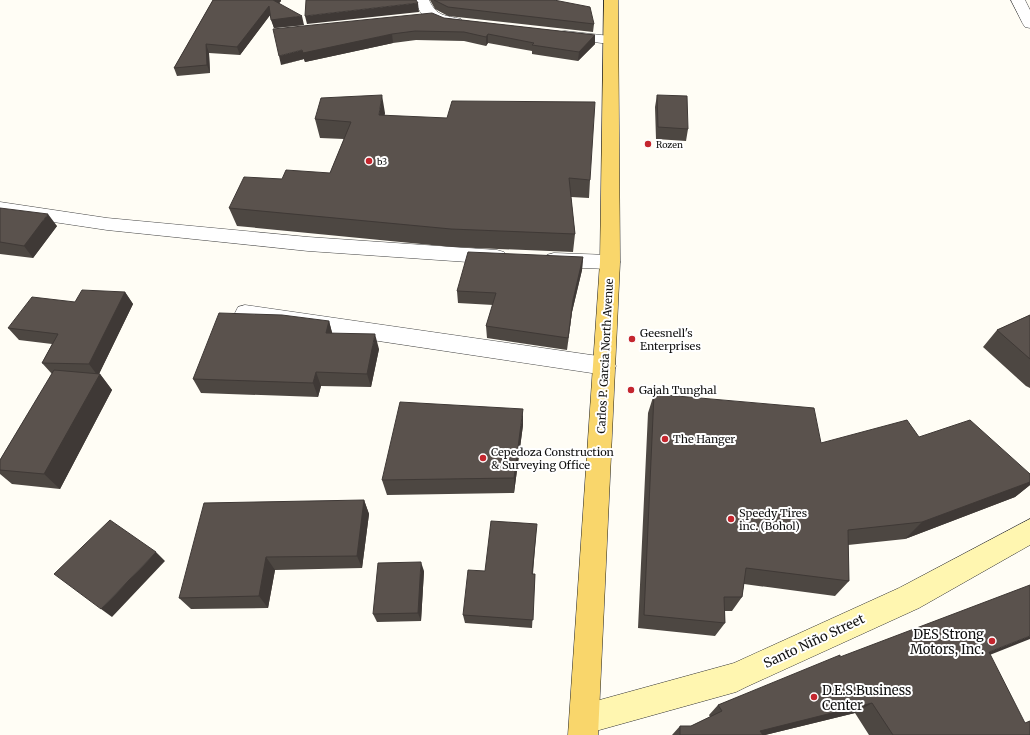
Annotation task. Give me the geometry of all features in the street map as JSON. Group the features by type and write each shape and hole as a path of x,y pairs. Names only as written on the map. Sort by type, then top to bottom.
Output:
{"main road":[{"name":"Carlos P. Garcia North Avenue","path":"584,727 610,262 610,0"},
{"name":"Santo Niño Street","path":"584,727 736,677 909,598 1030,531"}],"street":[{"path":"422,0 428,12 435,16 445,21 467,23"},
{"path":"1018,0 1030,24"},
{"path":"419,18 435,16"},
{"path":"554,34 610,40"},
{"path":"0,208 107,224 300,243 511,258"},
{"path":"533,259 610,262"},
{"path":"245,313 605,366"}],"building":[{"path":"213,0 273,0 302,16 271,20 269,6 237,47 206,44 207,65 174,68"},
{"path":"306,0 416,0 418,3 305,16"},
{"path":"434,0 554,0 590,7 594,24 448,7"},
{"path":"432,13 444,18 595,35 579,52 532,45 534,43 488,34 486,37 464,32 415,31 392,34 303,53 302,50 279,56 273,29"},
{"path":"382,95 379,115 447,118 452,101 595,102 590,180 569,178 575,234 451,229 229,208 244,177 282,179 286,170 330,173 351,122 315,119 321,98"},
{"path":"657,95 687,96 688,129 658,127"},
{"path":"0,208 48,214 24,246 0,242"},
{"path":"468,252 583,257 573,300 568,338 486,326 496,293 457,291"},
{"path":"82,290 125,292 89,364 42,363 58,334 8,328 32,297 75,302"},
{"path":"219,313 282,315 329,321 326,333 375,334 367,374 316,372 313,383 193,379"},
{"path":"1030,315 1030,359 997,330"},
{"path":"54,370 100,374 44,474 0,470 0,460"},
{"path":"654,394 814,408 821,443 907,420 919,437 970,420 1030,474 1030,482 922,522 848,530 849,581 746,568 742,597 724,597 725,623 644,615"},
{"path":"400,402 523,409 514,478 382,480"},
{"path":"364,500 357,556 266,557 259,596 179,598 204,503"},
{"path":"110,520 156,552 101,609 54,574"},
{"path":"491,521 537,524 532,574 535,574 533,620 463,615 468,570 485,571"},
{"path":"421,562 418,613 373,614 378,563"},
{"path":"1030,585 1030,636 989,652 1025,723 1030,721 1030,735 893,735 872,703 760,731 763,735 680,735 680,726 691,726 722,711 718,705 840,655 840,657"}],"place":[{"name":"Rozen","path":"648,144"},
{"name":"b3","path":"369,161"},
{"name":"Geesnell's Enterprises","path":"632,339"},
{"name":"Gajah Tunghal","path":"631,390"},
{"name":"The Hanger","path":"665,439"},
{"name":"Cepedoza Construction & Surveying Office","path":"483,458"},
{"name":"Speedy Tires inc. (Bohol)","path":"731,519"},
{"name":"DES Strong Motors, Inc.","path":"992,641"},
{"name":"D.E.S.Business Center","path":"814,697"}]}
